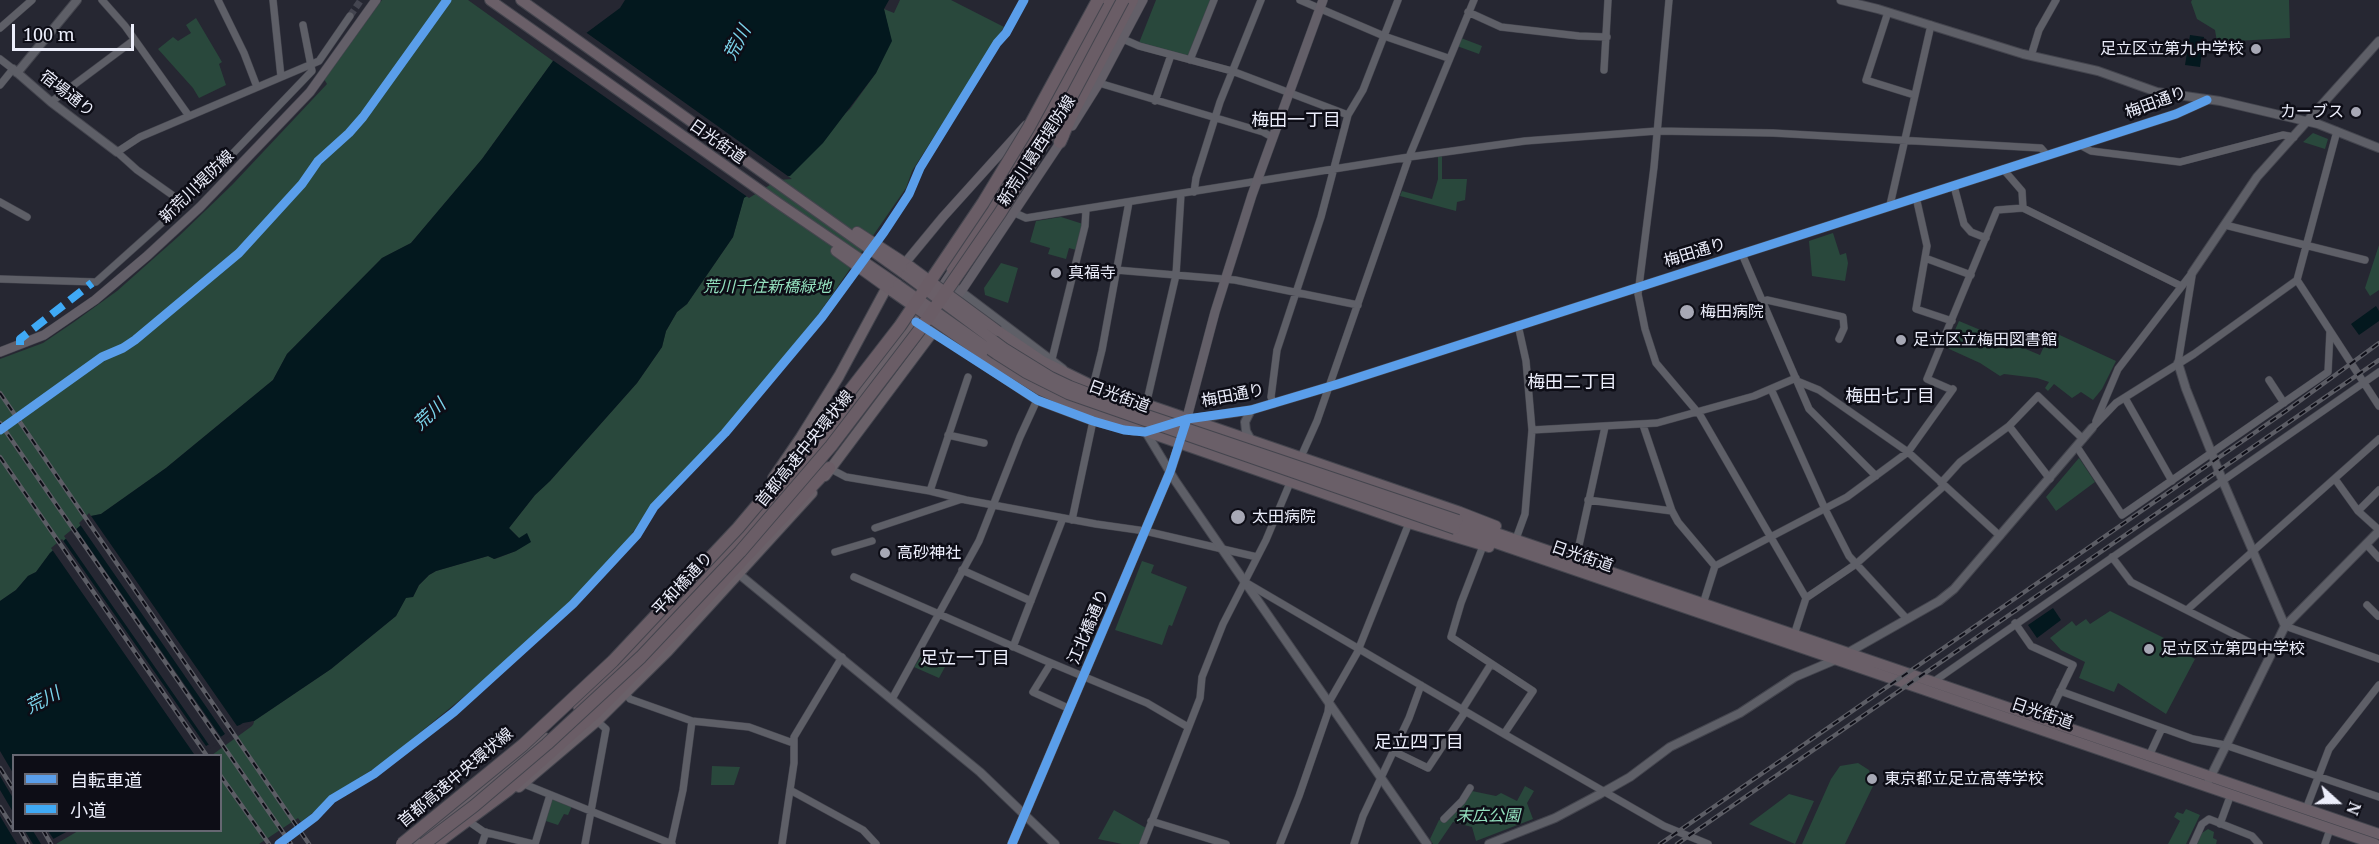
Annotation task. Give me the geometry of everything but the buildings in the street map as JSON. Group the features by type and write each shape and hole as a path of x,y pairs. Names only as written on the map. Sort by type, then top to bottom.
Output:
{"highway":[{"name":"日光街道","path":"490,0 778,203 832,248 1026,373 1068,394 1456,524 1533,545 2149,756 2209,781 2231,794 2375,844"},
{"name":"日光街道","path":"522,0 819,212 852,229 1004,348 1070,386 1456,524 1513,549 1835,660 2379,834"},
{"name":"首都高速中央環状線","path":"402,844 523,745 613,661 738,528 808,445 900,326 984,203 1029,128 1098,0"},
{"path":"950,275 1078,63 1111,0"},
{"name":"首都高速中央環状線","path":"424,844 474,806 548,744 633,664 740,552 831,446 921,328 994,223 1067,105 1123,0"},
{"path":"1060,142 1131,0"},
{"path":"1049,100 1078,63"},
{"path":"902,266 1042,362 1072,377 1122,397 1460,512 1533,545"},
{"path":"888,284 981,354 1026,383 1062,401 1409,523 1483,546 1513,549"},
{"path":"410,844 468,802 579,705 713,570 854,404"},
{"path":"435,844 508,790 596,712 829,468"},
{"path":"713,570 734,527"}],"main road":[{"name":"新荒川堤防線","path":"0,352 44,335 94,300 191,215 310,92 376,0"},
{"path":"902,266 942,217 1049,100 1077,54 1105,0"},
{"name":"新荒川葛西堤防線","path":"931,302 1049,125 1117,0"},
{"name":"新荒川葛西堤防線","path":"947,313 1100,83 1143,0"},
{"name":"江北橋通り","path":"1012,844 1170,472 1256,182 1322,5"},
{"path":"518,760 568,710 581,686 734,527 780,470 865,331 888,284"},
{"name":"平和橋通り","path":"410,844 584,705 689,600 759,524 811,462 931,302"},
{"path":"441,844 524,784 597,721 740,575 806,501 947,313"}],"street":[{"path":"0,28 32,0"},
{"path":"0,85 77,0"},
{"path":"102,0 189,116"},
{"path":"218,0 244,53 257,87"},
{"path":"273,0 281,77"},
{"path":"1190,60 1214,0"},
{"path":"1194,192 1196,177 1232,71 1261,0"},
{"path":"1300,0 1322,5 1384,36 1448,58"},
{"path":"1274,404 1271,397 1277,350 1321,217 1348,115 1363,90 1398,0"},
{"path":"1143,844 1200,698 1202,677 1222,624 1257,557 1317,421 1409,157 1448,58 1474,0"},
{"path":"1605,70 1608,0"},
{"path":"1669,0 1641,286 1638,294 1645,329 1656,363 1697,412 1806,598"},
{"path":"1841,0 1874,4 1888,12 2031,57 2098,71 2157,92 2243,106 2306,122 2337,131 2379,148"},
{"path":"2031,57 2039,30 2056,0"},
{"path":"1468,12 1501,27 1607,37"},
{"path":"1888,12 1866,80 1914,95"},
{"path":"181,204 117,152 140,137 319,61 350,16"},
{"path":"0,279 96,282 216,172 312,70 303,25"},
{"path":"1890,205 1931,25"},
{"path":"1123,39 1139,46 1232,71 1348,115"},
{"path":"51,102 134,40"},
{"path":"2092,428 2118,369 2129,352 2192,273 2257,177 2379,41"},
{"path":"1155,101 1171,55"},
{"name":"宿場通り","path":"0,59 51,102 117,152"},
{"path":"1100,83 1272,137"},
{"name":"梅田通り","path":"1145,432 1187,419 1251,410 1274,404 2176,114 2207,100"},
{"path":"1014,213 1026,218 1409,157 1543,139 1657,131 1750,132 2041,148 2047,155"},
{"path":"1489,844 1555,818 1606,791 1670,747 1740,713 1795,677 1848,653 1939,601 1954,589 2116,403 2297,280 2337,131"},
{"path":"2080,145 2091,150 2180,162 2283,135 2294,137"},
{"path":"2003,169 2022,191 2023,208"},
{"path":"1954,186 1964,224 1971,232 1986,238"},
{"path":"1146,405 1176,275 1181,194"},
{"path":"1916,197 1927,246 1916,309 1952,321"},
{"path":"0,202 27,217"},
{"path":"1093,386 1102,350 1129,202"},
{"path":"1703,604 1715,566 1846,497 1908,452 1953,390 1927,379 1996,210 2023,208 2178,289 2187,298"},
{"path":"1052,359 1085,226 1086,209"},
{"path":"2225,225 2365,260"},
{"path":"1742,254 1809,409 1876,476"},
{"path":"1925,258 1971,275"},
{"path":"1116,270 1226,279 1358,305"},
{"path":"2192,273 2178,363 2211,453 2285,626 2379,659"},
{"path":"950,275 961,291 976,305 1052,359 1072,377"},
{"path":"2297,280 2379,406"},
{"path":"1763,302 1767,300 1844,317 1844,328 1839,339"},
{"path":"916,322 1037,400 1124,430 1145,432"},
{"path":"1517,536 1525,514 1532,430 1526,361 1518,325"},
{"path":"2077,447 2122,515 2328,372 2330,331"},
{"path":"1932,682 2379,372"},
{"path":"930,491 968,377"},
{"path":"1532,430 1657,423 1796,380 1819,390 1908,452 2000,536"},
{"path":"2269,380 2284,403"},
{"path":"1771,389 1825,509 1849,556 1907,619"},
{"path":"2107,395 2110,401 2116,403"},
{"path":"1794,635 1806,598 1856,564 1943,484 1960,462 2009,426 2038,396 2083,439"},
{"path":"1122,397 1131,406 1170,472 1222,549 1427,844"},
{"path":"2125,398 2172,481"},
{"path":"892,699 979,541 1037,400"},
{"path":"1251,410 1245,422 1246,432 1251,440"},
{"path":"1072,520 1094,421"},
{"path":"1642,425 1672,511 1678,522 1715,566"},
{"path":"2009,426 2050,478"},
{"path":"1576,560 1605,427"},
{"path":"948,435 984,443"},
{"path":"2188,609 2379,439"},
{"path":"829,468 846,477 930,491 1072,520 1145,531 1257,557"},
{"path":"2209,781 2285,626 2379,531 2358,511 2335,478"},
{"path":"2358,511 2379,490"},
{"path":"875,528 962,499"},
{"path":"1588,500 1672,511"},
{"path":"1013,647 1063,518"},
{"path":"1280,844 1328,712 1329,702 1359,647 1409,523"},
{"path":"835,552 872,541"},
{"path":"2366,544 2379,558"},
{"path":"1483,546 1461,603 1451,637 1533,691 1504,734"},
{"path":"2112,557 2131,582 2271,653"},
{"path":"962,570 1031,601"},
{"path":"740,575 980,772 1055,844"},
{"path":"854,577 1147,703 1188,727"},
{"path":"1245,582 1664,826 1708,844"},
{"path":"2367,605 2375,614 2379,605"},
{"path":"2015,623 2031,646 2073,665 2046,721"},
{"path":"782,844 794,763 794,737 842,657"},
{"path":"1051,663 1034,692 1070,709"},
{"path":"1393,751 1428,768 1491,664"},
{"path":"1354,844 1363,816 1421,685"},
{"path":"2306,809 2329,749 2379,685"},
{"path":"2060,691 2193,739 2225,745 2379,797"},
{"path":"625,693 630,699 692,722 750,727 794,743"},
{"path":"585,844 606,729 597,721"},
{"path":"524,784 671,844 683,790 692,722"},
{"path":"2149,756 2162,728"},
{"path":"1444,819 1462,801 1470,788"},
{"path":"790,790 863,830 876,844"},
{"path":"2220,824 2231,794"},
{"path":"471,824 486,832 534,844 550,795"},
{"path":"2193,844 2202,824 2209,819 2253,836 2259,844"},
{"path":"1151,821 1226,844"},
{"path":"2325,844 2330,829"},
{"path":"482,844 486,832"}],"green space":[{"path":"382,0 468,0 553,61 482,159 411,243 382,258 287,354 273,380 166,468 101,514 91,516 50,553 36,572 28,576 16,590 0,601 0,359 43,343 74,322 117,291 179,236 232,185 327,84 324,79"},
{"name":"荒川千住新橋緑地","path":"900,0 951,0 1004,27 912,171 906,188 820,312 731,422 653,503 622,548 598,575 494,672 384,762 325,800 301,822 298,818 259,844 56,844 76,832 222,832 222,754 213,754 252,726 254,721 331,669 396,616 406,597 413,597 419,585 429,575 488,556 495,559 516,551 519,538 509,528 535,495 637,383 662,347 666,331 677,312 687,304 733,237 744,197 778,177 850,109 876,73 891,41 884,9 894,13"},
{"path":"1156,0 1211,0 1189,55 1139,43"},
{"path":"2192,0 2289,0 2290,38 2217,42 2215,30 2197,19"},
{"path":"196,18 222,62 219,64 226,85 199,98 193,88 158,49 173,37 178,41 191,33 186,25"},
{"path":"1461,38 1482,46 1479,54 1457,46"},
{"path":"2313,133 2328,139 2325,149 2303,142"},
{"path":"1442,156 1442,179 1467,179 1465,200 1457,202 1456,211 1400,196 1402,191 1432,199 1438,179 1438,157"},
{"path":"1061,217 1083,224 1076,250 1069,248 1066,259 1048,254 1050,248 1030,242 1036,221"},
{"path":"1833,233 1840,255 1846,253 1848,263 1845,281 1812,276 1809,241"},
{"path":"2379,245 2379,290 2370,296 2365,288"},
{"path":"1001,263 1018,268 1008,303 985,295 984,288"},
{"path":"1959,321 2040,355 2051,331 2116,361 2102,389 2093,400 2081,392 2072,398 2054,384 2048,391 2045,388 2049,382 2037,378 2004,374 2000,376 1980,363 1947,348"},
{"path":"2079,458 2095,482 2056,511 2046,497"},
{"path":"1142,561 1154,565 1151,573 1187,587 1162,645 1115,630"},
{"path":"2110,611 2164,638 2162,642 2195,659 2166,714 2118,683 2114,692 2079,678 2085,662 2061,650 2050,638 2072,621 2076,626 2086,619 2090,624"},
{"path":"924,652 946,665 939,678 914,667"},
{"path":"1858,763 1869,770 1874,784 1845,844 1802,844 1831,779 1840,766"},
{"path":"712,766 740,767 734,785 711,785"},
{"name":"末広公園","path":"1525,786 1534,791 1527,803 1533,819 1476,841 1472,827 1453,822 1438,844 1433,844 1430,839 1439,820 1445,822 1466,801 1472,791 1496,796 1501,793 1517,801"},
{"path":"1789,794 1814,801 1795,844 1749,824"},
{"path":"551,798 572,806 568,815 564,814 558,825 543,820"},
{"path":"2186,809 2200,815 2186,844 2168,844 2180,821 2174,817 2177,812 2183,814"},
{"path":"1114,810 1146,828 1139,844 1122,844 1098,839"},
{"path":"2208,829 2214,832 2213,838 2217,840 2216,844 2197,844 2202,833"}],"water":[{"name":"荒川","path":"625,0 889,0 884,9 892,41 876,73 823,143 790,176 778,177 744,198 733,237 687,304 677,312 666,331 662,347 637,383 535,495 509,528 519,538 527,533 531,542 516,551 494,559 488,556 429,575 419,585 413,597 406,598 396,616 331,669 254,721 243,723 194,754 12,754 12,832 66,832 44,844 0,844 0,601 16,590 28,576 36,572 50,553 91,516 101,514 166,468 273,380 287,354 382,258 411,243 482,159 553,61 566,48 620,8"},
{"path":"2190,35 2204,37 2200,67 2185,65"},
{"path":"2376,306 2379,311 2379,321 2359,335 2351,324"},
{"path":"2053,608 2061,620 2037,638 2028,625"}],"pier":[{"path":"584,31 792,179 778,180 749,198 551,59"},
{"path":"89,513 237,726 254,721 253,725 245,726 201,754 194,754 51,548 62,539 206,746 209,745 64,536 75,527 221,737 225,734 79,523"},
{"path":"0,751 12,771 12,796 0,776"},
{"path":"0,790 12,810 12,832 26,832 33,844 17,844 0,816"},
{"path":"34,832 49,832 55,841 50,844 41,844"}],"tunnel":[{"path":"350,16 361,0"}],"railway":[{"path":"1660,844 2286,411 2379,343"},
{"path":"1677,844 2379,360"},
{"path":"0,393 309,844"},
{"path":"0,423 291,844"},
{"path":"0,457 206,754"},
{"path":"0,768 12,787"},
{"path":"222,778 269,844"},
{"path":"0,807 12,826"},
{"path":"21,832 28,844"},
{"path":"44,832 51,844"}],"marked path":[{"path":"20,345 20,339 92,283"}],"cycle path":[{"path":"0,430 102,357 135,340 239,253 302,184 318,161 363,117 447,0"},
{"path":"279,844 315,817 332,799 374,774 454,712 573,604 637,535 654,507 725,433 822,317 884,232 909,194 920,168 997,43 1006,33 1024,0"},
{"path":"916,322 1037,400 1093,421 1124,430 1145,432 1187,419 1251,410 1338,384 2176,114 2207,100"},
{"path":"1012,844 1170,472 1187,419"}],"place":[{"name":"足立区立第九中学校","path":"2256,49"},
{"name":"カーブス","path":"2356,112"},
{"name":"真福寺","path":"1056,273"},
{"name":"梅田病院","path":"1687,312"},
{"name":"足立区立梅田図書館","path":"1901,340"},
{"name":"太田病院","path":"1238,517"},
{"name":"高砂神社","path":"885,553"},
{"name":"足立区立第四中学校","path":"2149,649"},
{"name":"東京都立足立高等学校","path":"1872,779"}],"district":[{"name":"梅田一丁目","path":"1296,121"},
{"name":"梅田二丁目","path":"1572,383"},
{"name":"梅田七丁目","path":"1890,397"},
{"name":"足立一丁目","path":"965,659"},
{"name":"足立四丁目","path":"1419,743"}]}
